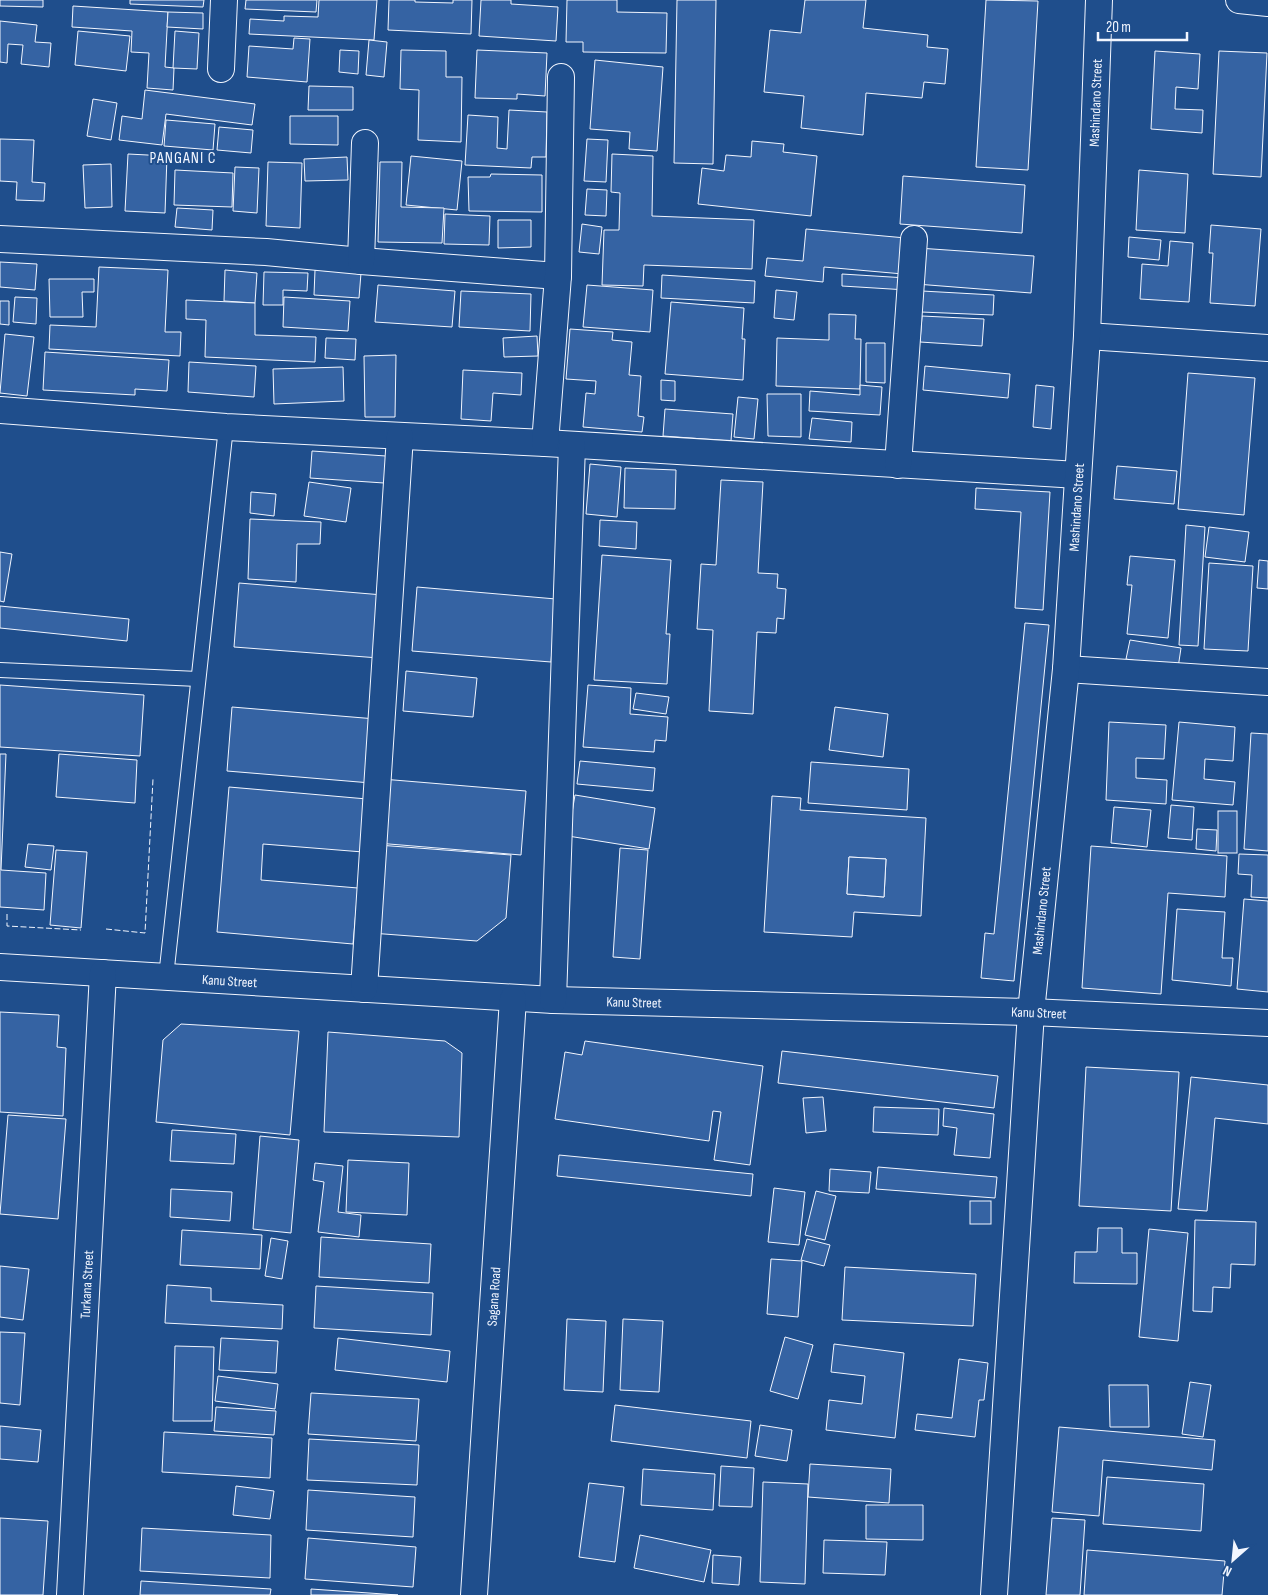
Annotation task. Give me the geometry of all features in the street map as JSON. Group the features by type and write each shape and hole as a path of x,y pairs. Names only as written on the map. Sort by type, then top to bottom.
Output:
{"street":[{"path":"221,69 224,0"},
{"name":"Mashindano Street","path":"994,1595 1030,1012 1066,669 1087,336 1098,0"},
{"path":"1240,0 1268,3"},
{"path":"545,443 558,276 560,77"},
{"path":"361,261 365,143"},
{"path":"0,239 266,252 558,276"},
{"path":"898,465 914,239"},
{"path":"1087,336 1268,348"},
{"path":"0,410 226,427 545,443 1078,475"},
{"path":"364,989 400,436"},
{"path":"553,1000 572,445"},
{"path":"1066,669 1268,682"},
{"name":"Kanu Street","path":"0,967 553,1000 1030,1012 1268,1023"},
{"name":"Turkana Street","path":"70,1595 103,973"},
{"name":"Sagana Road","path":"474,1595 512,998"}],"lane":[{"path":"166,977 226,427"},
{"path":"0,670 198,679"}],"building":[{"path":"0,0 43,0 43,7 0,6"},
{"path":"130,0 204,0 203,7 130,4"},
{"path":"246,0 317,0 316,12 245,9"},
{"path":"319,0 377,0 374,40 249,34 250,19 284,21 284,16 318,17"},
{"path":"389,0 453,3 453,0 472,0 471,34 388,30"},
{"path":"481,0 511,0 511,4 558,7 556,41 479,36"},
{"path":"567,0 617,0 617,12 667,13 666,53 583,52 583,42 566,42"},
{"path":"677,0 716,0 713,164 674,163"},
{"path":"805,0 866,0 863,28 928,35 927,47 948,49 945,84 924,82 922,98 866,93 863,135 801,128 804,96 764,92 770,30 801,33"},
{"path":"986,0 1038,1 1028,170 976,167"},
{"path":"73,6 168,12 165,67 174,68 173,90 147,88 149,53 131,52 132,31 72,27"},
{"path":"168,12 203,13 203,29 167,27"},
{"path":"0,21 37,25 35,42 51,43 49,67 21,64 23,45 8,44 7,63 0,62"},
{"path":"78,31 130,36 126,71 75,65"},
{"path":"175,31 199,33 197,69 173,68"},
{"path":"294,38 310,39 307,82 247,77 249,46 293,49"},
{"path":"369,40 387,42 384,77 366,75"},
{"path":"340,50 359,51 358,74 339,72"},
{"path":"401,50 446,51 446,77 462,77 461,142 418,140 419,90 400,89"},
{"path":"477,50 547,53 545,96 517,94 517,99 475,98"},
{"path":"1155,51 1200,54 1198,89 1176,87 1175,109 1203,110 1202,133 1151,129"},
{"path":"1219,51 1267,53 1261,177 1213,174"},
{"path":"595,60 663,67 657,151 629,149 630,132 590,129"},
{"path":"309,86 353,87 353,110 308,110"},
{"path":"145,90 255,104 252,125 166,114 162,145 119,140 122,116 142,119"},
{"path":"93,99 117,103 111,140 87,136"},
{"path":"509,110 547,112 546,157 532,157 531,168 465,165 468,115 498,117 497,148 507,149"},
{"path":"290,116 338,116 338,145 290,144"},
{"path":"166,120 215,124 213,150 164,146"},
{"path":"219,127 253,130 251,153 217,150"},
{"path":"0,139 34,140 32,182 45,183 44,201 16,200 17,182 0,181"},
{"path":"587,139 608,140 606,182 584,181"},
{"path":"752,141 784,144 783,152 817,156 811,216 698,204 702,168 724,171 726,155 751,157"},
{"path":"128,154 167,156 165,213 125,211"},
{"path":"612,154 653,156 652,216 754,220 752,269 644,265 643,286 602,285 604,230 619,230 620,193 611,192"},
{"path":"411,156 462,161 457,210 406,205"},
{"path":"347,157 348,180 305,181 304,159"},
{"path":"268,162 302,163 300,228 266,226"},
{"path":"380,162 402,162 401,207 444,208 442,243 378,242"},
{"path":"111,164 112,207 85,208 83,165"},
{"path":"235,167 259,168 257,213 233,211"},
{"path":"175,170 233,173 232,207 174,205"},
{"path":"1139,170 1188,174 1185,233 1136,230"},
{"path":"491,174 542,175 542,212 469,211 468,177 490,177"},
{"path":"903,176 1025,185 1022,233 900,224"},
{"path":"587,189 607,190 606,216 585,215"},
{"path":"177,208 213,210 212,230 175,227"},
{"path":"445,214 490,216 489,245 444,244"},
{"path":"498,220 531,220 531,247 498,248"},
{"path":"582,224 602,227 599,254 579,252"},
{"path":"1211,225 1261,229 1255,306 1210,303 1213,253 1209,253"},
{"path":"806,229 906,238 903,274 824,267 823,282 765,276 767,258 803,261"},
{"path":"1129,237 1161,240 1159,260 1128,257"},
{"path":"1170,241 1193,243 1189,302 1140,299 1142,264 1168,266"},
{"path":"918,248 1034,256 1031,293 916,284"},
{"path":"0,262 37,264 35,290 0,287"},
{"path":"99,267 168,270 165,332 181,332 180,356 49,349 50,325 96,327"},
{"path":"225,270 257,273 255,303 224,301"},
{"path":"315,270 361,273 359,298 314,295"},
{"path":"264,272 308,273 307,291 283,290 283,305 263,305"},
{"path":"842,274 907,278 907,290 842,286"},
{"path":"662,275 755,281 754,303 661,298"},
{"path":"49,279 94,279 94,292 82,292 83,317 50,317"},
{"path":"378,285 455,291 452,327 375,322"},
{"path":"587,285 653,290 650,332 583,327"},
{"path":"776,290 797,292 794,320 774,318"},
{"path":"461,291 531,294 530,331 459,327"},
{"path":"922,291 994,295 993,315 921,312"},
{"path":"15,297 37,298 36,324 13,322"},
{"path":"284,297 350,301 348,331 283,327"},
{"path":"186,300 255,303 255,335 316,337 315,362 205,357 206,320 186,319"},
{"path":"0,301 9,301 9,325 0,324"},
{"path":"671,302 744,308 742,339 745,339 743,380 665,374"},
{"path":"829,314 856,315 855,339 861,339 860,389 776,386 777,338 829,340"},
{"path":"922,316 984,319 982,346 920,342"},
{"path":"570,329 613,332 612,340 632,342 629,375 641,376 638,416 644,417 642,432 583,427 586,393 595,394 596,381 566,379"},
{"path":"5,334 34,337 27,396 0,393"},
{"path":"537,336 538,356 504,357 503,338"},
{"path":"326,338 356,339 355,360 325,358"},
{"path":"866,343 885,343 885,383 866,382"},
{"path":"45,352 169,360 167,391 135,389 135,395 43,390"},
{"path":"396,355 395,417 365,417 364,356"},
{"path":"189,362 256,366 254,397 188,392"},
{"path":"925,366 1010,374 1008,398 923,390"},
{"path":"343,367 344,401 274,404 273,369"},
{"path":"463,370 522,373 521,395 493,393 491,421 461,419"},
{"path":"1188,373 1255,378 1244,515 1178,509"},
{"path":"661,380 675,381 675,401 661,400"},
{"path":"860,385 882,387 880,415 809,411 810,391 860,395"},
{"path":"1036,385 1054,387 1051,429 1033,427"},
{"path":"767,394 801,394 801,437 768,436"},
{"path":"738,397 758,399 754,439 734,437"},
{"path":"665,409 733,414 731,441 663,436"},
{"path":"812,418 852,422 851,442 809,439"},
{"path":"312,451 386,456 384,483 310,478"},
{"path":"590,464 621,467 617,517 586,514"},
{"path":"1117,466 1177,471 1174,504 1114,499"},
{"path":"625,468 676,470 675,509 624,508"},
{"path":"721,480 763,482 758,573 778,574 777,588 786,589 784,619 777,618 776,633 757,632 753,714 709,711 713,630 697,629 701,564 716,565"},
{"path":"309,482 351,488 346,522 304,516"},
{"path":"976,488 1050,492 1043,610 1015,608 1021,512 975,509"},
{"path":"251,492 276,494 274,516 250,513"},
{"path":"250,519 321,522 320,544 297,544 296,582 248,579"},
{"path":"600,520 637,522 636,549 599,546"},
{"path":"1186,525 1205,527 1198,646 1179,645"},
{"path":"1209,527 1249,532 1245,562 1205,557"},
{"path":"0,552 12,554 4,602 0,601"},
{"path":"602,555 671,560 666,634 670,634 667,684 594,680"},
{"path":"1130,556 1175,560 1168,638 1127,634 1132,585 1127,585"},
{"path":"1259,560 1268,561 1268,589 1257,588"},
{"path":"1209,563 1253,566 1248,651 1204,649"},
{"path":"239,583 383,595 379,658 234,647"},
{"path":"417,587 556,599 551,662 412,651"},
{"path":"0,606 129,619 127,641 0,628"},
{"path":"1025,623 1049,625 1014,981 981,978 985,933 994,934"},
{"path":"1130,640 1181,648 1178,668 1126,659"},
{"path":"406,671 477,678 473,717 403,711"},
{"path":"0,685 144,695 140,756 0,747"},
{"path":"588,685 631,688 630,714 668,717 666,741 655,740 654,752 583,747"},
{"path":"636,693 669,697 666,714 633,709"},
{"path":"232,707 376,719 371,783 227,771"},
{"path":"835,707 888,714 883,757 829,750"},
{"path":"1109,722 1166,725 1164,759 1136,758 1136,778 1167,780 1166,804 1106,800"},
{"path":"1179,722 1235,727 1233,761 1205,759 1204,779 1235,782 1233,805 1172,800"},
{"path":"1251,733 1268,734 1268,851 1244,849"},
{"path":"0,754 6,754 1,870 46,873 44,910 0,907"},
{"path":"59,754 137,760 135,803 56,797"},
{"path":"580,761 655,768 653,791 577,784"},
{"path":"811,762 909,769 907,810 808,803"},
{"path":"382,779 526,791 521,855 377,843"},
{"path":"229,787 367,799 363,852 263,844 261,880 358,888 353,944 217,932"},
{"path":"575,795 655,808 649,849 568,836"},
{"path":"772,796 801,798 800,810 926,818 921,916 854,912 852,937 764,932","holes":["849,857 886,859 884,897 847,894"]},
{"path":"1171,805 1194,807 1192,840 1168,838"},
{"path":"1114,807 1151,810 1147,847 1111,843"},
{"path":"1218,811 1237,811 1237,853 1218,853"},
{"path":"1197,829 1217,830 1216,851 1196,849"},
{"path":"28,844 54,846 51,870 25,867"},
{"path":"378,845 511,855 506,918 477,941 371,933"},
{"path":"1091,846 1227,856 1225,897 1168,893 1161,994 1082,988"},
{"path":"620,848 648,850 640,959 613,957"},
{"path":"56,850 87,852 81,928 50,925"},
{"path":"1239,854 1268,855 1268,898 1251,897 1252,875 1238,874"},
{"path":"849,857 886,859 884,897 847,894"},
{"path":"1244,899 1268,901 1268,992 1237,989"},
{"path":"1177,909 1225,912 1222,958 1233,958 1231,986 1172,980"},
{"path":"0,1012 59,1015 57,1047 66,1048 63,1116 0,1112"},
{"path":"181,1024 299,1031 290,1135 156,1122 163,1040"},
{"path":"328,1032 445,1041 462,1053 459,1137 324,1132"},
{"path":"585,1041 763,1066 750,1165 714,1160 721,1112 713,1111 709,1141 555,1119 565,1052 582,1055"},
{"path":"782,1051 998,1076 994,1108 778,1083"},
{"path":"1086,1067 1179,1072 1171,1211 1079,1206"},
{"path":"1191,1077 1268,1085 1268,1124 1215,1118 1207,1211 1178,1209"},
{"path":"823,1097 826,1131 806,1133 803,1098"},
{"path":"874,1107 939,1109 938,1135 873,1132"},
{"path":"944,1108 994,1114 990,1158 954,1155 957,1128 943,1126"},
{"path":"8,1115 66,1119 58,1219 0,1214"},
{"path":"172,1130 236,1134 234,1164 170,1161"},
{"path":"260,1136 299,1140 291,1233 253,1229"},
{"path":"559,1155 753,1174 751,1196 557,1176"},
{"path":"348,1160 409,1163 407,1215 346,1212"},
{"path":"315,1163 343,1166 338,1212 361,1215 359,1237 318,1232 324,1182 313,1180"},
{"path":"878,1167 997,1177 995,1198 876,1189"},
{"path":"830,1169 871,1172 869,1193 829,1191"},
{"path":"774,1188 805,1192 799,1245 768,1242"},
{"path":"171,1189 232,1192 230,1221 170,1217"},
{"path":"816,1191 836,1196 825,1240 805,1235"},
{"path":"970,1201 991,1201 991,1224 970,1224"},
{"path":"1195,1220 1256,1222 1255,1265 1231,1264 1230,1288 1213,1287 1212,1312 1193,1311"},
{"path":"1098,1228 1122,1228 1122,1253 1137,1253 1137,1284 1074,1283 1075,1252 1097,1252"},
{"path":"1149,1229 1188,1233 1178,1341 1139,1337"},
{"path":"182,1230 262,1235 260,1269 180,1265"},
{"path":"321,1237 431,1244 429,1283 319,1277"},
{"path":"271,1238 288,1241 282,1279 265,1276"},
{"path":"807,1239 830,1245 824,1266 801,1260"},
{"path":"771,1259 802,1261 798,1317 767,1314"},
{"path":"0,1266 29,1269 23,1320 0,1317"},
{"path":"845,1267 976,1274 973,1326 842,1320"},
{"path":"167,1285 211,1288 211,1301 283,1305 282,1329 165,1323"},
{"path":"316,1286 433,1293 431,1335 314,1328"},
{"path":"567,1319 606,1321 603,1392 564,1390"},
{"path":"623,1319 663,1321 659,1392 620,1390"},
{"path":"0,1332 25,1333 20,1405 0,1403"},
{"path":"785,1337 813,1345 798,1399 770,1391"},
{"path":"221,1338 278,1341 276,1373 219,1370"},
{"path":"338,1338 450,1351 447,1382 335,1370"},
{"path":"834,1344 904,1353 895,1438 826,1430 829,1400 862,1404 865,1376 831,1372"},
{"path":"175,1346 214,1347 212,1421 173,1421"},
{"path":"959,1359 988,1363 984,1400 979,1400 975,1437 915,1430 917,1414 952,1418"},
{"path":"218,1376 278,1384 275,1409 215,1401"},
{"path":"1190,1382 1211,1385 1203,1437 1182,1434"},
{"path":"1109,1385 1148,1385 1149,1427 1110,1427"},
{"path":"311,1393 419,1399 416,1441 308,1434"},
{"path":"615,1405 751,1421 747,1458 611,1441"},
{"path":"216,1407 276,1411 274,1435 214,1431"},
{"path":"760,1425 792,1430 787,1461 755,1456"},
{"path":"0,1426 41,1430 38,1462 0,1459"},
{"path":"1059,1427 1215,1440 1212,1470 1103,1460 1099,1516 1052,1512"},
{"path":"164,1432 272,1438 270,1478 162,1472"},
{"path":"309,1439 419,1445 417,1485 307,1480"},
{"path":"810,1464 891,1469 889,1503 808,1497"},
{"path":"721,1466 754,1468 752,1507 719,1506"},
{"path":"643,1469 715,1474 713,1510 641,1505"},
{"path":"1107,1477 1204,1484 1201,1531 1103,1524"},
{"path":"763,1482 808,1484 805,1584 760,1582"},
{"path":"589,1483 624,1487 615,1562 579,1557"},
{"path":"236,1486 274,1491 270,1519 233,1515"},
{"path":"308,1490 415,1497 413,1537 306,1530"},
{"path":"866,1505 923,1505 923,1540 866,1539"},
{"path":"0,1518 48,1521 43,1595 0,1595"},
{"path":"1052,1518 1085,1520 1080,1595 1046,1595"},
{"path":"142,1528 271,1535 270,1578 140,1571"},
{"path":"640,1535 711,1550 704,1582 634,1568"},
{"path":"308,1538 416,1547 413,1587 305,1579"},
{"path":"824,1540 887,1542 885,1575 823,1573"},
{"path":"1087,1550 1225,1561 1222,1595 1084,1595"},
{"path":"713,1555 741,1557 739,1585 712,1583"},
{"path":"141,1581 271,1589 270,1595 140,1595"},
{"path":"311,1589 398,1595 311,1595"}],"fence":[{"path":"106,929 145,933 153,779"},
{"path":"7,914 7,926 81,930"}],"district":[{"name":"PANGANI C","path":"183,158"}]}
